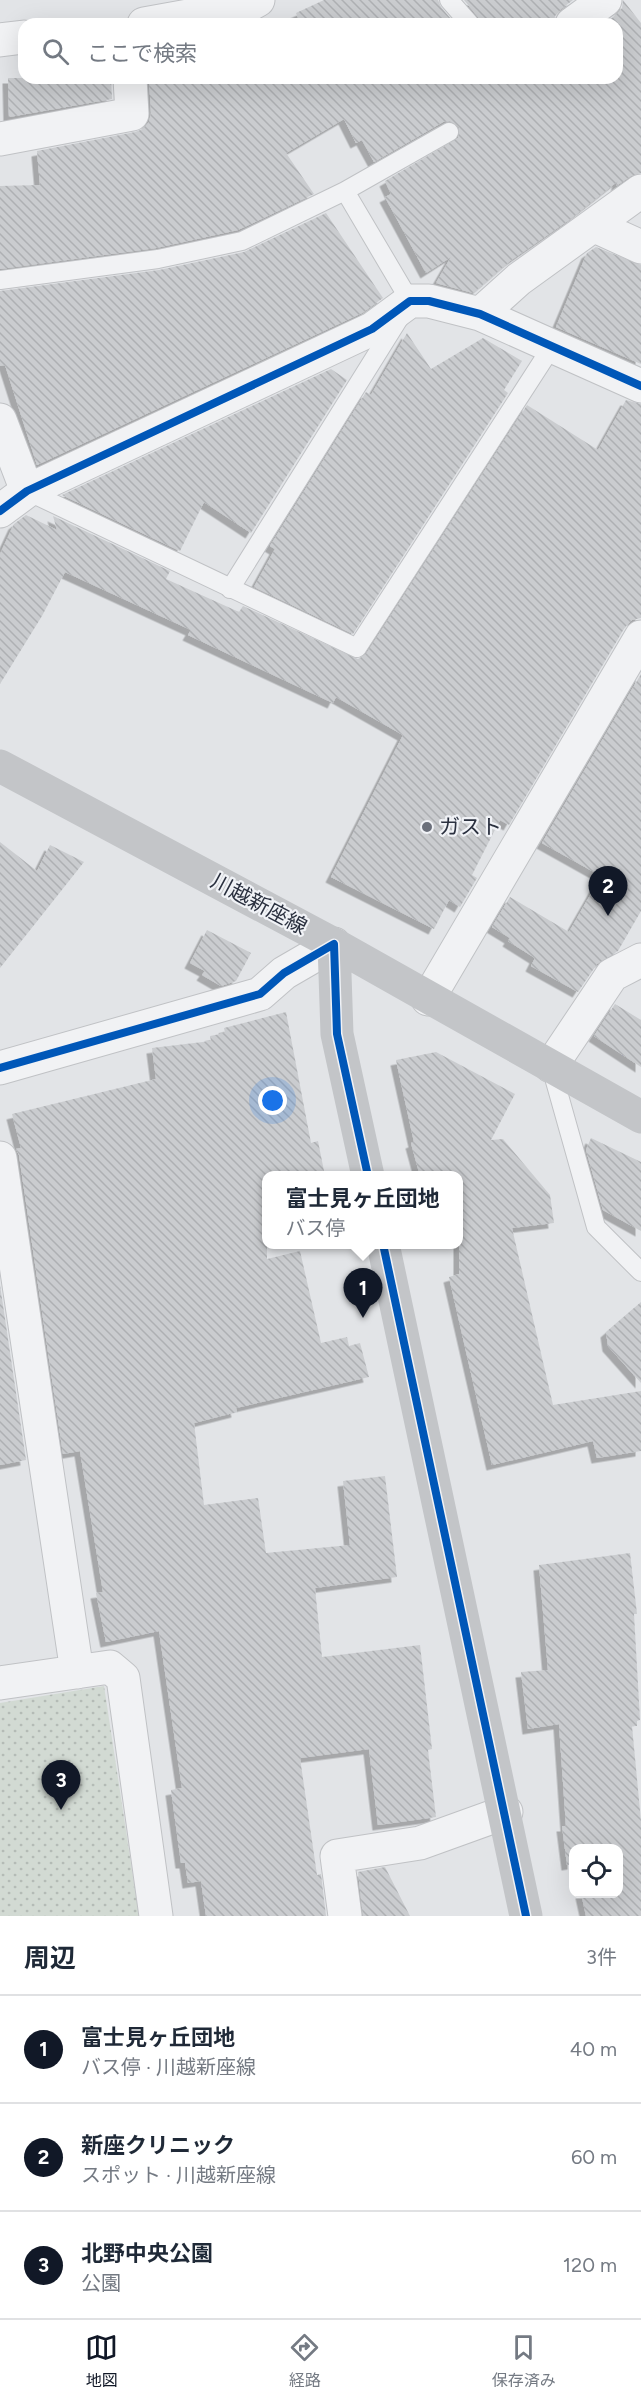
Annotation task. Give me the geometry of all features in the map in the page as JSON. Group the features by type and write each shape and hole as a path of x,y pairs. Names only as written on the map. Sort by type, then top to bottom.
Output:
{"street":[{"path":"166,18 206,7 249,5 258,0"},
{"path":"580,18 605,0"},
{"path":"0,40 18,38"},
{"path":"0,139 132,114 130,84"},
{"path":"480,314 519,279 641,191"},
{"path":"595,226 641,247"},
{"path":"0,511 27,491 372,329 410,301 429,301 480,314 551,348 641,386"},
{"path":"0,420 27,491"},
{"path":"428,999 641,637"},
{"name":"川越新座線","path":"0,766 334,944 641,1117"},
{"path":"0,1068 260,994 284,974 334,944 337,1034 367,1171"},
{"path":"551,1066 612,975 641,960"},
{"path":"0,1158 77,1672"},
{"path":"384,1249 506,1812 526,1916"},
{"path":"0,1683 110,1667 123,1678 156,1916"},
{"path":"345,1916 337,1856 420,1843 506,1812"}],"lane":[{"path":"449,0 465,18"},
{"path":"0,280 158,259 242,241 345,191 449,132"},
{"path":"230,589 410,301 345,191"},
{"path":"27,491 357,648 551,348"},
{"path":"551,1066 596,1227 641,1272"}],"shaded area":[{"path":"104,1686 139,1916 0,1916 0,1703"}],"building":[{"path":"324,0 438,0 450,18 298,18 296,13"},
{"path":"464,0 573,0 561,9 555,18 478,17"},
{"path":"623,0 641,23 641,173 631,176 616,186 618,181 569,220 510,261 473,293 436,283 451,257 426,273 385,197 391,194 385,181 458,138 459,127 450,121 443,122 374,162 362,140 356,143 344,119 286,153 314,194 238,230 156,248 0,269 0,186 40,185 37,151 143,129 149,122 151,113 149,84 623,84 623,18 612,18 622,8"},
{"path":"8,78 18,78 18,84 111,84 112,99 9,117"},
{"path":"326,213 383,298 362,313 37,465 5,365 0,366 0,291 159,270 244,252"},
{"path":"596,247 641,265 641,364 556,327 587,253"},
{"path":"407,333 431,369 483,338 522,361 504,390 508,393 353,634 254,587 275,549 270,546 366,392 371,395"},
{"path":"331,369 347,380 251,533 204,502 180,551 62,495"},
{"path":"626,400 641,404 641,618 632,620 625,627 509,825 500,820 472,875 477,878 460,907 449,900 434,929 331,877 403,735 336,697 333,703 188,635 191,630 65,572 42,616 0,684 0,554 14,524 26,515 57,530 53,516 170,571 166,579 239,612 243,606 358,659 366,654 527,405 598,450"},
{"path":"641,674 641,911 618,951 597,964 578,992 531,966 535,958 508,941 510,938 492,927 510,897 569,932 601,876 542,843"},
{"path":"0,842 37,871 50,845 84,862 0,968"},
{"path":"207,930 251,953 236,981 221,986 202,975 205,971 190,963"},
{"path":"615,1004 641,1020 641,1067 594,1036"},
{"path":"286,1012 311,1143 318,1141 324,1171 262,1171 262,1249 267,1249 267,1259 300,1251 321,1343 347,1337 349,1346 360,1343 369,1377 236,1408 237,1412 194,1423 204,1505 258,1498 266,1553 350,1545 343,1481 385,1476 397,1577 315,1588 322,1657 420,1645 432,1749 428,1750 436,1817 378,1825 369,1749 300,1758 317,1875 321,1874 326,1916 206,1916 201,1881 188,1883 185,1863 181,1863 171,1790 182,1788 159,1631 106,1642 96,1593 103,1592 80,1451 63,1454 19,1155 16,1149 21,1148 12,1114 156,1079 152,1048 211,1041 210,1036 225,1033 224,1028"},
{"path":"436,1052 515,1094 491,1140 503,1139 550,1195 554,1223 512,1228 553,1405 641,1391 641,1451 597,1458 593,1441 492,1465 449,1277 459,1274 459,1249 463,1249 463,1171 419,1171 411,1143 414,1142 396,1060"},
{"path":"591,1138 641,1162 641,1231 603,1210 586,1150"},
{"path":"0,1285 26,1460 0,1465"},
{"path":"641,1302 641,1383 608,1346 606,1332"},
{"path":"630,1553 637,1614 634,1614 640,1720 637,1721 637,1726 632,1726 641,1821 641,1916 586,1916 582,1898 623,1898 623,1844 569,1844 569,1865 567,1865 562,1826 566,1826 559,1724 528,1729 521,1672 548,1670 539,1565"},
{"path":"385,1867 410,1916 363,1916 358,1872"}],"cycle path":[{"path":"0,511 27,491 372,329 410,301 429,301 480,314 641,386"},
{"path":"0,1068 260,994 284,973 334,944 337,1034 367,1171"},
{"path":"384,1249 526,1916"}],"place":[{"name":"ガスト","path":"427,827"},
{"name":"新座クリニック","path":"608,916"},
{"name":"富士見ヶ丘団地","path":"363,1318"},
{"name":"北野中央公園","path":"61,1810"}]}
